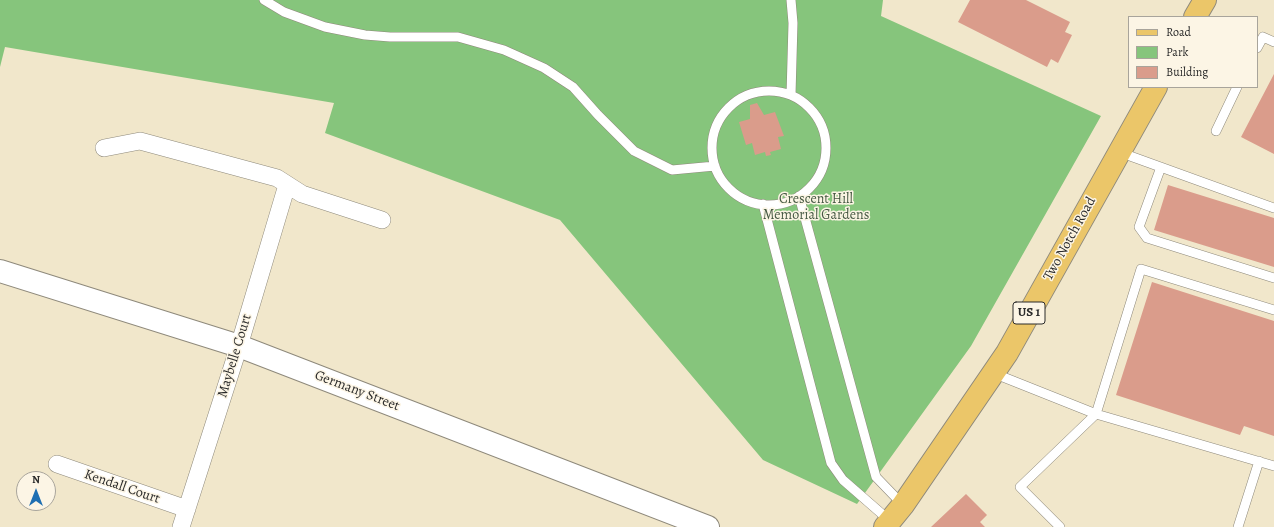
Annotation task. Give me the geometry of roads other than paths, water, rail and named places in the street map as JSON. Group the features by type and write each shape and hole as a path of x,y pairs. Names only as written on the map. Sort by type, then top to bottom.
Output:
{"main road":[{"path":"1196,16 1205,0"},
{"name":"Two Notch Road","path":"893,518 1007,353 1155,88"}],"street":[{"path":"104,148 140,142 277,178 302,194 382,220"},
{"name":"Maybelle Court","path":"181,527 239,346 287,185"},
{"name":"Germany Street","path":"0,271 239,346 708,527"},
{"name":"Kendall Court","path":"57,464 187,510"}],"lane":[{"path":"264,0 284,12 325,27 365,35 390,37 458,37 504,50 544,68 573,87 634,152 672,170 715,166"},
{"path":"791,0 793,23 791,95"},
{"path":"1258,46 1263,37 1274,42"},
{"path":"1216,131 1237,88"},
{"path":"762,91 791,95 811,109 821,123 826,146 825,162 811,187 799,196 784,203 755,203 735,193 722,181 715,166 712,141 720,118 729,108 743,97 762,91"},
{"path":"1119,152 1274,208"},
{"path":"1161,167 1138,227 1147,238 1274,278"},
{"path":"799,196 876,477 893,518"},
{"path":"762,204 831,463 842,480 893,518"},
{"path":"1060,527 1020,487 1096,414 1141,269 1274,310"},
{"path":"993,373 1096,414 1274,466"},
{"path":"1238,527 1259,461"}],"park label":[{"name":"Crescent Hill Memorial Gardens","path":"816,208"}]}
